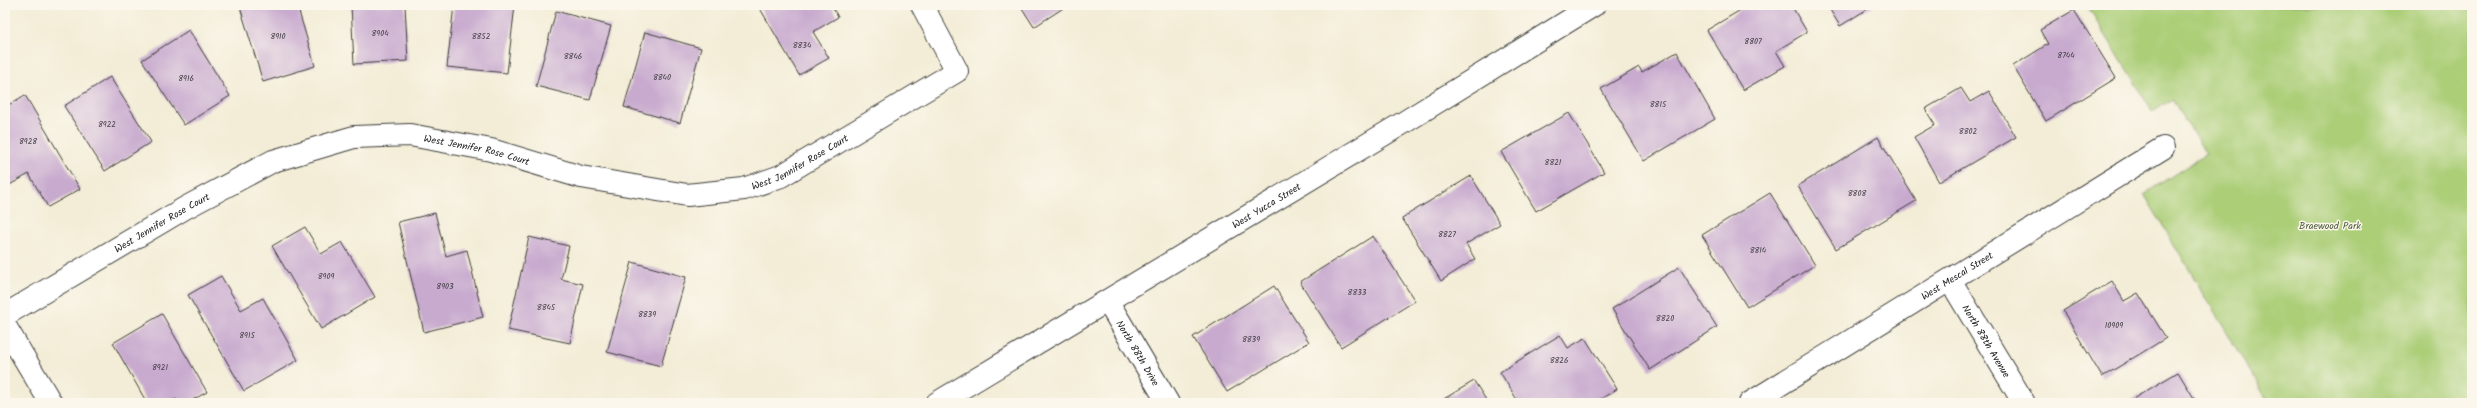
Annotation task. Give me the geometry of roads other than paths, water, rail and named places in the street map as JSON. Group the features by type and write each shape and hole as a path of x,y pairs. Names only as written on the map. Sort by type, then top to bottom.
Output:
{"street":[{"name":"West Jennifer Rose Court","path":"5,315 185,208 273,161 354,137 410,135 490,150 581,177 687,195 744,189 781,176 957,71 922,5"},
{"name":"West Yucca Street","path":"937,403 1108,302 1594,5"},
{"name":"West Mescal Street","path":"1750,403 2163,148"},
{"name":"North 88th Avenue","path":"1950,280 2024,403"},
{"name":"North 88th Drive","path":"1108,302 1168,403"},
{"path":"5,326 50,403"}],"park label":[{"name":"Braewood Park","path":"2330,225"}]}
